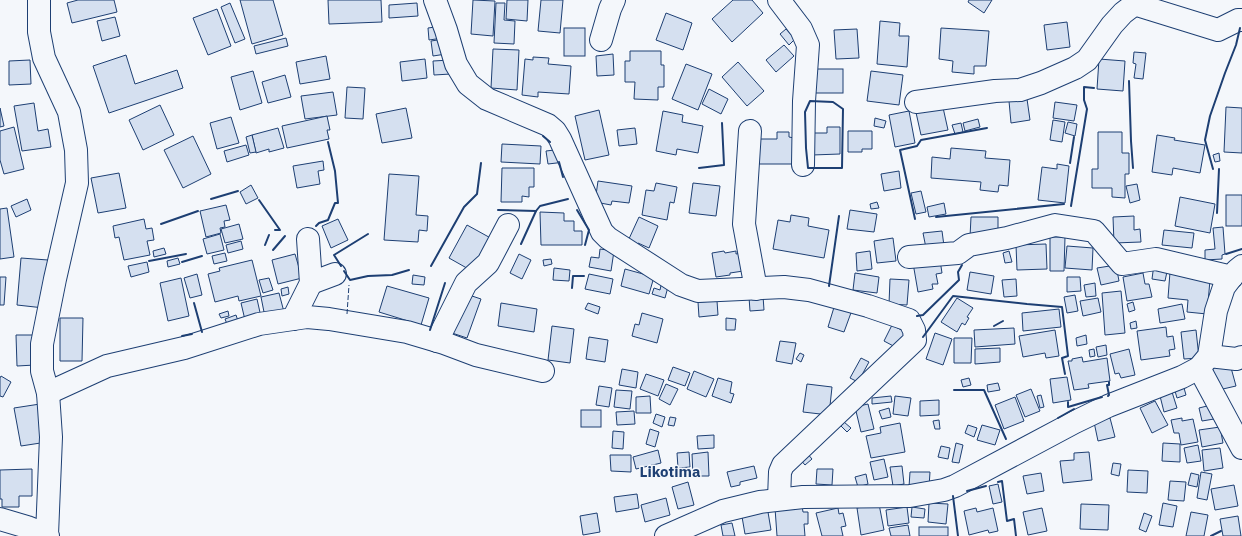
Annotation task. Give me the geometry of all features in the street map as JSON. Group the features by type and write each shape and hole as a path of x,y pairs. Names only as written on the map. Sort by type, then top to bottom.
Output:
{"street":[{"path":"0,519 27,527 47,536 51,437 48,393 42,371 42,344 77,183 76,150 68,112 44,58 39,32 39,0"},
{"path":"435,0 456,64 468,84 487,99 548,125 555,131 602,232 608,238 682,285 698,291 784,287 809,290 868,306 909,320 914,330 915,340 783,465 780,472 778,500"},
{"path":"602,40 610,9 614,0"},
{"path":"779,0 801,29 808,45 804,101 803,165"},
{"path":"916,102 995,91 1020,90 1041,83 1075,68 1087,60 1112,25 1123,13 1137,2 1218,30 1238,20 1242,20"},
{"path":"750,131 744,224 756,289"},
{"path":"437,341 466,283 488,263 508,225"},
{"path":"909,257 958,253 969,245 1007,238 1055,225 1094,231 1122,264 1156,259 1237,272"},
{"path":"293,319 311,283 308,239"},
{"path":"1237,272 1224,287 1216,311 1204,362 1242,448"},
{"path":"311,283 335,274"},
{"path":"48,393 107,366 184,348 259,324 307,317 329,319 407,332 476,355 544,371"},
{"path":"666,536 723,511 760,502 802,496 910,496 944,490 955,486 1108,406 1182,377 1204,362 1236,359 1242,357"}],"building":[{"path":"78,0 114,0 117,12 72,23 67,3"},
{"path":"240,0 273,0 283,35 252,44"},
{"path":"328,0 381,0 382,22 329,24"},
{"path":"473,0 495,1 493,36 471,34"},
{"path":"507,0 528,0 527,21 506,19"},
{"path":"541,0 563,0 560,33 538,31"},
{"path":"733,0 752,0 763,13 732,42 712,19"},
{"path":"969,0 992,0 984,13 968,2"},
{"path":"230,3 245,39 235,43 221,7"},
{"path":"417,3 418,16 389,18 389,5"},
{"path":"496,3 505,3 504,20 515,21 514,44 494,43"},
{"path":"217,9 231,46 208,55 193,18"},
{"path":"666,13 692,23 683,50 656,40"},
{"path":"115,17 120,36 102,41 97,21"},
{"path":"880,21 900,23 899,36 909,36 907,67 877,64"},
{"path":"1067,22 1070,47 1047,50 1044,25"},
{"path":"442,26 443,38 429,40 428,28"},
{"path":"564,28 585,28 585,56 564,56"},
{"path":"941,28 989,31 986,66 974,66 974,74 952,72 953,61 939,59"},
{"path":"786,29 795,39 789,45 780,34"},
{"path":"857,29 859,58 836,59 834,30"},
{"path":"286,38 288,46 256,54 254,46"},
{"path":"444,39 446,54 433,56 431,41"},
{"path":"784,45 794,56 776,72 766,60"},
{"path":"493,49 519,50 517,90 491,88"},
{"path":"630,51 661,51 661,65 664,65 664,87 658,87 658,100 634,99 635,82 625,82 625,61 630,61"},
{"path":"1134,52 1146,53 1143,79 1134,78 1136,64 1133,63"},
{"path":"613,54 614,75 597,76 596,56"},
{"path":"126,55 135,84 177,70 183,88 109,113 93,66"},
{"path":"326,56 330,79 300,84 296,62"},
{"path":"533,57 549,58 548,64 571,66 569,94 538,92 538,97 522,95 525,59 533,60"},
{"path":"425,59 427,78 402,81 400,62"},
{"path":"1099,59 1125,61 1123,91 1097,89"},
{"path":"30,60 31,84 9,85 9,61"},
{"path":"450,60 451,74 434,75 433,61"},
{"path":"738,62 764,91 747,106 722,77"},
{"path":"686,64 712,74 698,110 672,99"},
{"path":"815,69 843,69 843,93 815,93"},
{"path":"253,71 262,103 240,110 231,77"},
{"path":"871,71 903,75 899,105 867,101"},
{"path":"285,75 291,97 268,103 262,82"},
{"path":"347,87 365,88 363,119 345,118"},
{"path":"709,89 728,99 721,114 702,104"},
{"path":"333,92 337,115 305,119 301,96"},
{"path":"1027,99 1030,120 1011,123 1009,101"},
{"path":"1055,102 1077,105 1074,121 1053,118"},
{"path":"34,103 38,131 48,129 51,147 22,151 14,106"},
{"path":"942,103 948,130 921,135 915,108"},
{"path":"160,105 174,135 143,150 129,120"},
{"path":"1226,107 1242,108 1242,153 1224,152"},
{"path":"0,108 4,126 0,127"},
{"path":"406,108 412,138 382,143 376,114"},
{"path":"599,110 609,155 585,160 575,116"},
{"path":"663,111 683,115 682,122 703,126 698,153 677,149 676,155 656,151"},
{"path":"909,111 915,143 895,147 889,115"},
{"path":"327,116 330,130 327,130 329,139 287,148 282,126"},
{"path":"231,117 239,143 217,149 210,123"},
{"path":"875,118 886,121 884,128 874,126"},
{"path":"978,119 980,127 965,131 963,123"},
{"path":"1053,120 1065,122 1062,142 1050,140"},
{"path":"1068,122 1077,124 1075,136 1065,133"},
{"path":"961,123 963,132 955,134 952,125"},
{"path":"14,127 24,169 4,174 0,160 0,131"},
{"path":"827,127 840,127 840,154 812,155 811,133 827,133"},
{"path":"278,128 284,148 269,152 269,149 256,153 252,135"},
{"path":"635,128 637,144 619,146 617,130"},
{"path":"848,131 872,131 872,149 862,149 862,152 848,152"},
{"path":"777,132 789,132 789,137 794,138 795,164 759,164 759,139 777,139"},
{"path":"1098,132 1122,132 1122,153 1129,153 1129,174 1125,174 1125,198 1112,197 1112,188 1092,188 1092,169 1098,169"},
{"path":"252,135 256,152 250,153 246,137"},
{"path":"1157,135 1175,138 1174,140 1205,145 1200,173 1173,168 1172,175 1152,172"},
{"path":"193,136 211,174 183,188 164,150"},
{"path":"502,144 541,146 540,164 501,162"},
{"path":"246,145 249,155 227,162 224,151"},
{"path":"951,148 986,151 985,158 1010,160 1008,186 999,185 998,192 980,190 981,182 931,178 932,157 950,159"},
{"path":"563,149 565,162 548,164 546,151"},
{"path":"1219,153 1220,161 1215,162 1213,155"},
{"path":"323,161 324,170 318,171 320,184 297,188 293,166"},
{"path":"1057,164 1069,166 1065,203 1038,200 1042,167 1057,169"},
{"path":"502,168 534,168 534,187 529,187 529,197 522,196 522,202 501,202"},
{"path":"899,171 901,188 884,191 881,174"},
{"path":"119,173 126,208 98,213 91,178"},
{"path":"389,174 419,176 416,215 428,216 427,231 419,230 418,242 384,240"},
{"path":"598,181 632,186 629,203 612,201 611,205 595,202"},
{"path":"656,183 677,187 674,203 670,202 667,220 642,215 646,190 654,191"},
{"path":"693,183 720,186 716,216 689,213"},
{"path":"1137,184 1140,200 1130,203 1126,186"},
{"path":"251,185 258,198 246,204 240,192"},
{"path":"921,191 926,212 916,214 911,193"},
{"path":"1226,195 1242,195 1242,226 1226,226"},
{"path":"1180,197 1215,204 1210,233 1175,226"},
{"path":"27,199 31,210 16,217 11,206"},
{"path":"877,202 879,208 871,209 870,204"},
{"path":"944,203 946,214 929,217 927,207"},
{"path":"226,205 230,220 224,221 225,227 220,228 221,233 206,237 200,211"},
{"path":"7,208 14,257 0,259 0,209"},
{"path":"850,210 877,214 874,232 847,229"},
{"path":"540,212 564,213 564,221 574,221 574,231 582,231 582,245 541,245"},
{"path":"791,215 809,218 808,226 829,230 824,258 773,249 778,220 790,222"},
{"path":"1134,216 1134,230 1140,229 1141,242 1114,243 1113,217"},
{"path":"639,217 658,226 649,248 638,243 637,245 628,241"},
{"path":"971,217 998,217 998,238 970,237"},
{"path":"144,219 146,229 152,228 154,240 147,241 150,255 124,260 119,237 115,238 113,226"},
{"path":"338,219 348,240 331,248 322,226"},
{"path":"239,224 243,239 225,243 221,229"},
{"path":"467,225 496,241 472,271 449,258"},
{"path":"1223,227 1225,254 1222,255 1222,259 1205,260 1205,250 1215,249 1213,228"},
{"path":"1164,230 1194,233 1192,248 1162,245"},
{"path":"942,231 944,246 926,248 923,233"},
{"path":"220,234 224,250 207,254 203,239"},
{"path":"1050,237 1065,237 1064,271 1050,271"},
{"path":"893,238 896,261 877,263 874,241"},
{"path":"241,241 243,249 228,253 226,245"},
{"path":"1046,244 1047,269 1017,270 1016,245"},
{"path":"1067,246 1093,248 1092,270 1065,268"},
{"path":"164,248 166,254 154,257 153,251"},
{"path":"600,249 614,251 611,271 589,267 591,257 599,258"},
{"path":"724,251 725,253 736,251 736,254 747,252 750,270 716,277 712,253"},
{"path":"870,251 872,269 857,271 856,253"},
{"path":"1009,251 1012,262 1005,263 1003,253"},
{"path":"225,253 227,261 214,264 212,256"},
{"path":"295,254 302,278 278,284 272,260"},
{"path":"519,254 531,260 522,279 510,273"},
{"path":"21,258 48,260 44,308 17,305"},
{"path":"178,258 180,264 168,267 167,261"},
{"path":"551,259 552,264 544,266 543,260"},
{"path":"252,260 261,296 239,301 238,296 215,302 208,274 220,271 219,268"},
{"path":"940,260 942,273 936,274 938,284 932,284 933,289 918,292 913,263"},
{"path":"147,262 149,272 131,277 128,266"},
{"path":"1154,264 1168,267 1165,281 1152,279"},
{"path":"1116,265 1119,281 1101,285 1097,268"},
{"path":"554,268 570,270 569,281 553,280"},
{"path":"625,269 654,277 649,294 621,286"},
{"path":"970,272 994,276 991,294 967,290"},
{"path":"1170,272 1210,280 1207,314 1187,312 1188,300 1168,298"},
{"path":"855,273 879,277 877,293 853,290"},
{"path":"1143,273 1145,284 1149,284 1152,297 1127,301 1123,277"},
{"path":"197,274 202,295 190,298 184,278"},
{"path":"589,274 613,279 610,294 585,289"},
{"path":"413,275 425,277 424,285 412,284"},
{"path":"0,277 6,277 4,305 0,305"},
{"path":"1067,277 1080,277 1081,291 1067,292"},
{"path":"181,278 189,316 168,321 160,283"},
{"path":"269,278 273,290 263,293 259,280"},
{"path":"890,279 909,280 907,305 889,304"},
{"path":"1016,279 1017,296 1004,297 1002,280"},
{"path":"662,281 669,283 665,298 652,294 654,288 660,290"},
{"path":"1095,283 1096,296 1086,297 1084,285"},
{"path":"387,286 429,298 421,325 379,312"},
{"path":"288,287 289,294 282,296 281,289"},
{"path":"1121,291 1125,333 1105,335 1102,293"},
{"path":"279,293 284,312 265,317 261,297"},
{"path":"463,293 481,299 467,338 449,332"},
{"path":"1075,295 1078,311 1067,313 1064,297"},
{"path":"763,296 764,310 750,311 749,297"},
{"path":"957,298 973,308 967,317 969,318 965,325 962,323 957,332 941,322"},
{"path":"1098,298 1101,312 1083,316 1080,301"},
{"path":"257,299 261,317 245,320 241,303"},
{"path":"717,301 718,315 699,317 698,302"},
{"path":"1133,302 1135,310 1129,312 1127,304"},
{"path":"501,303 537,309 534,332 498,326"},
{"path":"588,303 600,307 598,314 585,309"},
{"path":"835,304 852,310 844,332 828,327"},
{"path":"1182,304 1185,319 1160,323 1158,309"},
{"path":"1059,309 1061,327 1023,331 1022,313"},
{"path":"228,311 229,316 221,318 219,314"},
{"path":"642,313 663,319 657,343 632,336 635,324 639,325"},
{"path":"236,315 238,321 227,324 225,319"},
{"path":"60,318 83,318 82,361 60,361"},
{"path":"726,318 736,319 735,330 726,330"},
{"path":"1136,321 1137,328 1131,329 1130,323"},
{"path":"892,325 907,333 899,349 884,341"},
{"path":"552,326 574,329 570,363 548,360"},
{"path":"1166,327 1167,337 1173,336 1175,349 1169,350 1170,356 1141,360 1137,331"},
{"path":"1014,328 1015,344 975,347 974,330"},
{"path":"1055,330 1059,356 1046,358 1045,353 1023,357 1019,336"},
{"path":"1196,330 1199,358 1184,359 1181,332"},
{"path":"935,333 952,339 943,365 926,359"},
{"path":"16,335 34,335 35,365 17,366"},
{"path":"1086,335 1087,344 1077,346 1076,338"},
{"path":"589,337 608,340 605,362 586,359"},
{"path":"954,338 972,338 971,363 954,363"},
{"path":"780,341 796,343 792,364 776,361"},
{"path":"1106,345 1107,355 1098,357 1096,347"},
{"path":"1000,348 1000,362 975,364 975,349"},
{"path":"1094,349 1095,356 1090,357 1089,350"},
{"path":"1129,349 1135,375 1121,378 1119,373 1115,374 1110,354"},
{"path":"800,353 804,355 801,362 796,359"},
{"path":"1082,357 1083,362 1107,358 1110,381 1088,384 1089,388 1074,390 1068,361"},
{"path":"861,358 869,362 858,382 850,378"},
{"path":"1230,364 1236,386 1214,391 1209,369"},
{"path":"673,367 690,373 685,386 668,380"},
{"path":"622,369 638,372 636,388 619,385"},
{"path":"694,371 714,379 706,397 687,389"},
{"path":"646,374 664,380 658,396 640,389"},
{"path":"1,376 11,382 3,397 0,396"},
{"path":"1067,377 1071,400 1053,403 1050,379"},
{"path":"718,378 732,382 730,393 734,394 731,403 712,396"},
{"path":"969,378 971,385 963,387 961,380"},
{"path":"998,383 1000,390 988,392 987,385"},
{"path":"666,384 678,389 670,405 659,399"},
{"path":"807,384 832,387 829,415 803,412"},
{"path":"599,386 612,388 609,407 596,405"},
{"path":"1184,388 1186,395 1177,398 1175,391"},
{"path":"1031,389 1040,411 1025,417 1016,395"},
{"path":"616,390 632,391 630,409 614,407"},
{"path":"1172,392 1177,408 1164,412 1160,396"},
{"path":"1041,395 1044,407 1040,408 1037,396"},
{"path":"650,396 651,413 636,413 636,397"},
{"path":"891,396 892,402 872,404 872,398"},
{"path":"895,396 911,398 908,416 893,414"},
{"path":"1015,397 1024,421 1004,429 995,405"},
{"path":"939,400 939,415 920,416 920,401"},
{"path":"1155,401 1168,425 1152,433 1140,408"},
{"path":"40,404 47,442 21,446 14,408"},
{"path":"868,404 874,429 861,432 855,407"},
{"path":"1211,405 1214,419 1202,421 1199,408"},
{"path":"889,408 891,417 882,419 879,411"},
{"path":"581,410 601,410 601,427 581,427"},
{"path":"634,411 635,424 617,425 616,412"},
{"path":"656,414 665,417 662,427 653,423"},
{"path":"670,417 676,418 674,426 668,425"},
{"path":"1110,418 1115,437 1098,441 1094,422"},
{"path":"1182,418 1182,421 1193,419 1198,442 1181,445 1179,433 1174,433 1171,420"},
{"path":"939,420 940,429 935,429 933,421"},
{"path":"844,422 851,428 847,432 841,426"},
{"path":"900,423 905,452 871,458 866,436 881,433 880,427"},
{"path":"968,425 977,428 974,437 965,433"},
{"path":"982,425 1000,430 995,445 977,440"},
{"path":"1220,427 1223,443 1202,447 1199,430"},
{"path":"650,429 659,432 655,447 646,444"},
{"path":"613,431 624,432 623,449 612,448"},
{"path":"714,435 714,448 698,449 697,436"},
{"path":"956,443 963,445 959,463 952,462"},
{"path":"1163,443 1180,444 1180,462 1162,461"},
{"path":"1198,445 1201,461 1187,463 1184,448"},
{"path":"941,446 950,448 948,459 938,457"},
{"path":"1220,448 1223,468 1204,471 1202,450"},
{"path":"658,450 661,463 636,469 633,457"},
{"path":"689,452 690,467 678,468 677,453"},
{"path":"708,452 709,476 693,476 692,454"},
{"path":"806,452 812,459 805,465 799,458"},
{"path":"1089,452 1092,480 1063,483 1060,461 1074,460 1074,453"},
{"path":"610,455 631,455 631,472 611,471"},
{"path":"884,459 888,477 874,480 870,462"},
{"path":"1113,463 1121,464 1119,476 1111,474"},
{"path":"754,466 757,478 740,482 740,485 731,487 727,472"},
{"path":"902,466 904,484 893,486 890,467"},
{"path":"32,469 32,496 19,496 19,507 2,507 2,499 0,499 0,470"},
{"path":"817,469 833,469 832,485 816,484"},
{"path":"1128,470 1148,471 1147,493 1127,492"},
{"path":"910,472 930,472 929,487 909,487"},
{"path":"1201,472 1212,474 1207,500 1197,498"},
{"path":"1041,473 1044,491 1027,494 1023,476"},
{"path":"1191,473 1199,475 1197,487 1188,485"},
{"path":"866,474 868,484 858,487 855,477"},
{"path":"1170,481 1186,482 1184,501 1168,500"},
{"path":"688,482 694,505 678,509 672,487"},
{"path":"998,484 1002,502 993,504 989,486"},
{"path":"1234,485 1238,506 1215,510 1211,489"},
{"path":"637,494 639,508 616,512 614,497"},
{"path":"666,498 670,515 645,522 641,505"},
{"path":"929,503 948,504 946,524 928,522"},
{"path":"1163,503 1177,506 1173,527 1159,525"},
{"path":"879,504 884,530 861,535 857,508"},
{"path":"1081,504 1109,505 1108,530 1080,529"},
{"path":"767,506 771,530 745,534 741,511"},
{"path":"802,506 803,512 808,512 808,524 804,524 805,536 777,536 775,508"},
{"path":"907,507 909,523 888,526 886,510"},
{"path":"912,507 925,509 924,518 911,517"},
{"path":"838,508 839,514 843,513 846,526 841,527 843,536 822,536 816,513"},
{"path":"976,508 977,512 993,508 998,531 989,533 988,530 969,535 964,511"},
{"path":"1042,508 1047,531 1028,535 1023,512"},
{"path":"1191,512 1208,515 1204,536 1186,536"},
{"path":"597,513 600,532 583,535 580,516"},
{"path":"1144,513 1152,516 1146,532 1139,529"},
{"path":"1238,516 1241,536 1223,536 1220,519"},
{"path":"732,523 735,536 723,536 721,525"},
{"path":"908,525 910,536 891,536 889,528"},
{"path":"919,527 948,527 948,536 919,536"}],"fence":[{"path":"347,314 349,285"}],"wall":[{"path":"1213,169 1205,140 1210,116 1236,45 1240,28"},
{"path":"1129,81 1133,168"},
{"path":"1071,206 1087,109 1084,100 1084,87 1094,88"},
{"path":"810,101 833,102 843,109 842,168 808,168 805,112 810,101"},
{"path":"699,168 724,165 722,123"},
{"path":"915,219 900,150 917,146 921,140 987,128"},
{"path":"543,136 550,142"},
{"path":"1070,163 1074,137"},
{"path":"316,226 319,223 328,220 335,203 338,203 335,171 328,142"},
{"path":"559,162 563,177"},
{"path":"431,266 464,207 477,194 481,163"},
{"path":"1217,213 1219,169"},
{"path":"211,199 238,191"},
{"path":"536,211 540,206 568,199"},
{"path":"259,200 280,230 275,230"},
{"path":"936,217 1064,204"},
{"path":"498,210 536,211 521,244"},
{"path":"577,210 589,230 585,245"},
{"path":"161,224 198,211"},
{"path":"829,286 839,216"},
{"path":"341,266 334,255 368,234"},
{"path":"265,245 269,235"},
{"path":"273,250 285,236"},
{"path":"1226,254 1242,249"},
{"path":"149,261 186,254"},
{"path":"182,262 202,256"},
{"path":"917,316 923,315 959,280 958,272 962,265"},
{"path":"344,271 350,280 368,276 392,275 409,270"},
{"path":"572,288 573,276 584,276"},
{"path":"430,330 445,283"},
{"path":"923,337 953,296 1062,307 1068,356 1062,358 1065,374"},
{"path":"194,303 202,332"},
{"path":"994,326 1003,321"},
{"path":"182,336 192,334"},
{"path":"1108,396 1107,385 1109,385 1109,382"},
{"path":"954,390 984,390 1006,439"},
{"path":"1068,402 1068,407 1102,397"},
{"path":"1058,418 1074,409"},
{"path":"998,482 1002,481 1007,521 1014,519 1016,536"},
{"path":"967,491 986,486"},
{"path":"953,496 958,536"},
{"path":"1211,536 1221,531"}],"district":[{"name":"Likotima","path":"670,471"}]}
